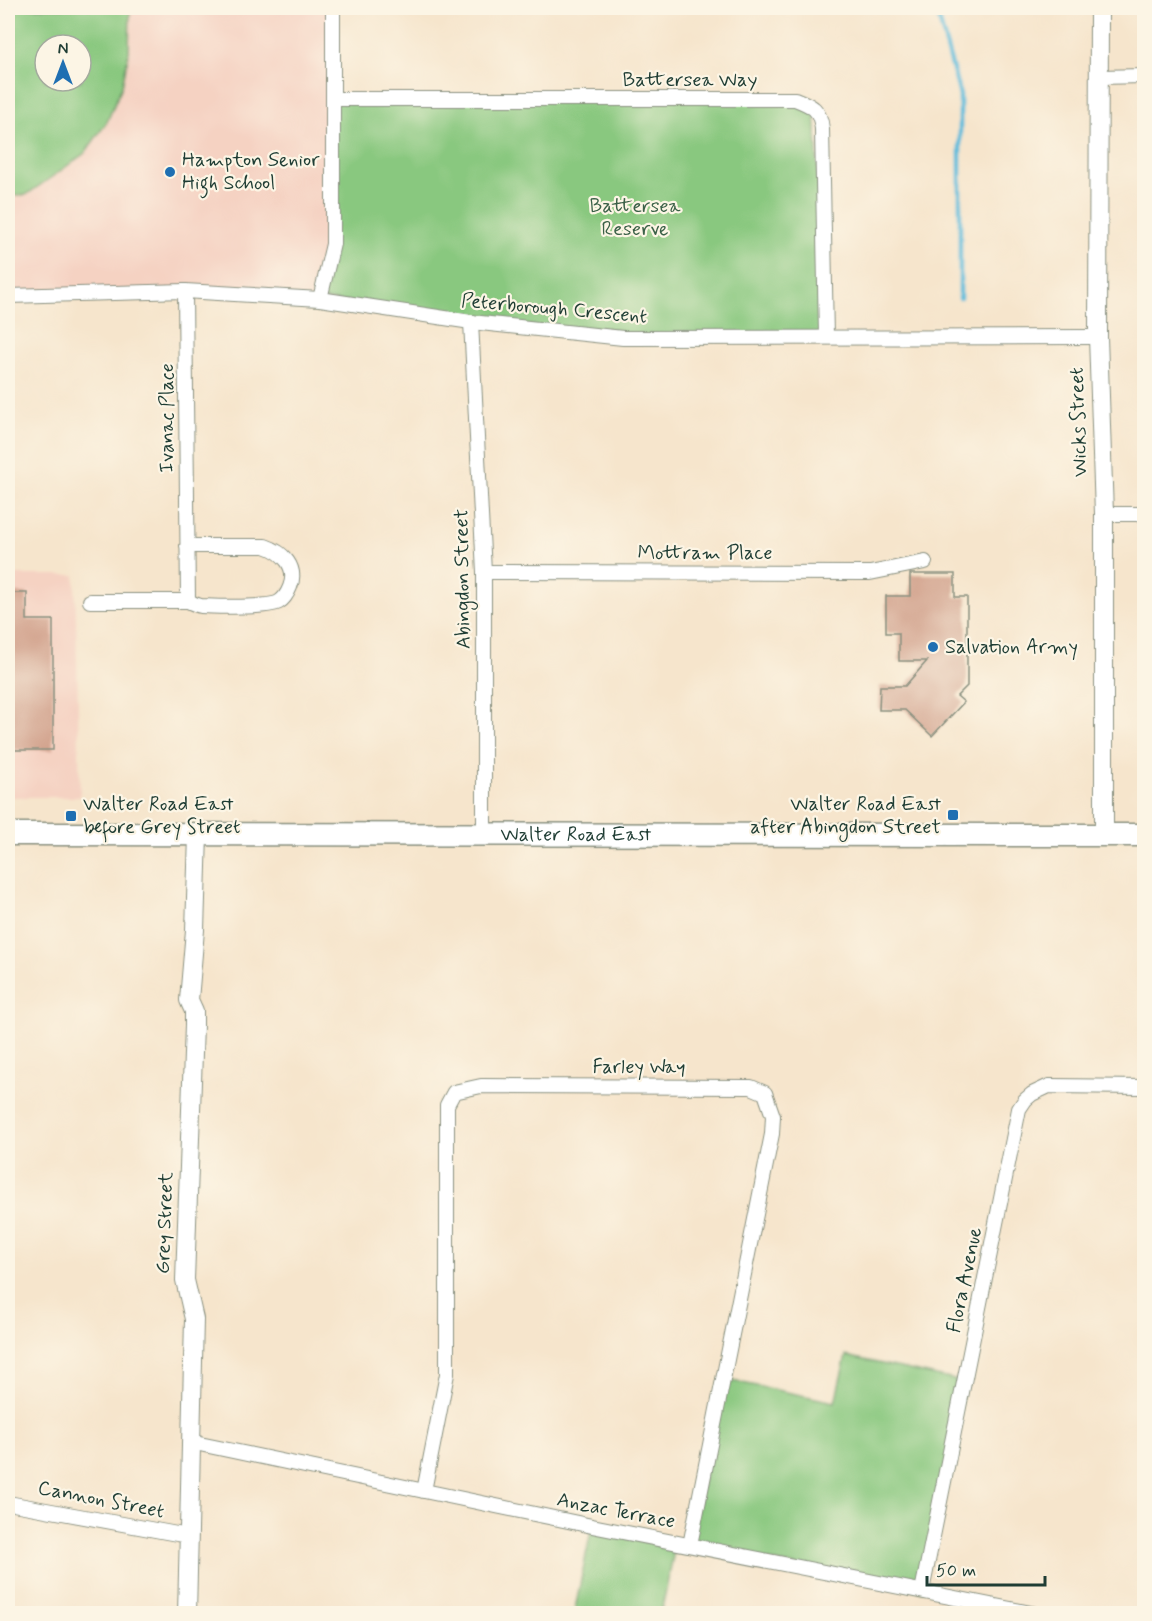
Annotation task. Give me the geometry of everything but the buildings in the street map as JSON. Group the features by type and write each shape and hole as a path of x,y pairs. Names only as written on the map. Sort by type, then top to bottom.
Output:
{"main road":[{"name":"Walter Road East","path":"8,834 1144,836"}],"street":[{"path":"320,299 333,244 333,8"},
{"name":"Wicks Street","path":"1099,8 1098,337 1104,514 1104,835"},
{"path":"1099,77 1144,76"},
{"name":"Battersea Way","path":"333,99 795,99 807,103 821,117 822,129 826,337"},
{"name":"Peterborough Crescent","path":"8,296 185,291 320,299 471,322 623,338 1098,337"},
{"name":"Ivanac Place","path":"185,291 188,601"},
{"name":"Abingdon Street","path":"471,322 484,572 484,834"},
{"path":"1104,514 1144,514"},
{"path":"90,601 188,601 199,606 268,606 279,602 291,585 293,573 289,562 282,555 265,546 187,546"},
{"name":"Mottram Place","path":"484,572 870,573 925,562"},
{"name":"Grey Street","path":"187,1614 194,1318 185,1280 194,1025 194,1011 189,1000 195,930 198,834"},
{"name":"Farley Way","path":"424,1491 447,1374 447,1104 454,1092 481,1086 751,1088 765,1093 773,1116 772,1134 690,1545"},
{"name":"Flora Avenue","path":"922,1591 1019,1109 1032,1094 1049,1086 1144,1086"},
{"name":"Anzac Terrace","path":"190,1442 1035,1614"},
{"name":"Cannon Street","path":"8,1503 188,1536"}],"shaded area":[{"name":"Hampton Senior High School","path":"8,8 333,8 333,244 320,299 8,296"},
{"path":"8,575 75,575 80,797 8,797"}],"green space":[{"path":"8,8 129,8 129,52 122,86 107,122 85,153 26,195 8,196"},
{"name":"Battersea Reserve","path":"333,99 795,99 815,109 826,337 623,338 320,299 333,244"},
{"path":"846,1356 964,1382 922,1591 690,1545 723,1379 835,1402"},
{"path":"592,1526 676,1542 661,1613 574,1614"}],"waterway":[{"path":"936,8 960,95 960,298"}],"place":[{"name":"Hampton Senior High School","path":"170,172"},
{"name":"Salvation Army","path":"933,647"},
{"name":"Walter Road East after Abingdon Street","path":"953,815"},
{"name":"Walter Road East before Grey Street","path":"71,816"}]}
